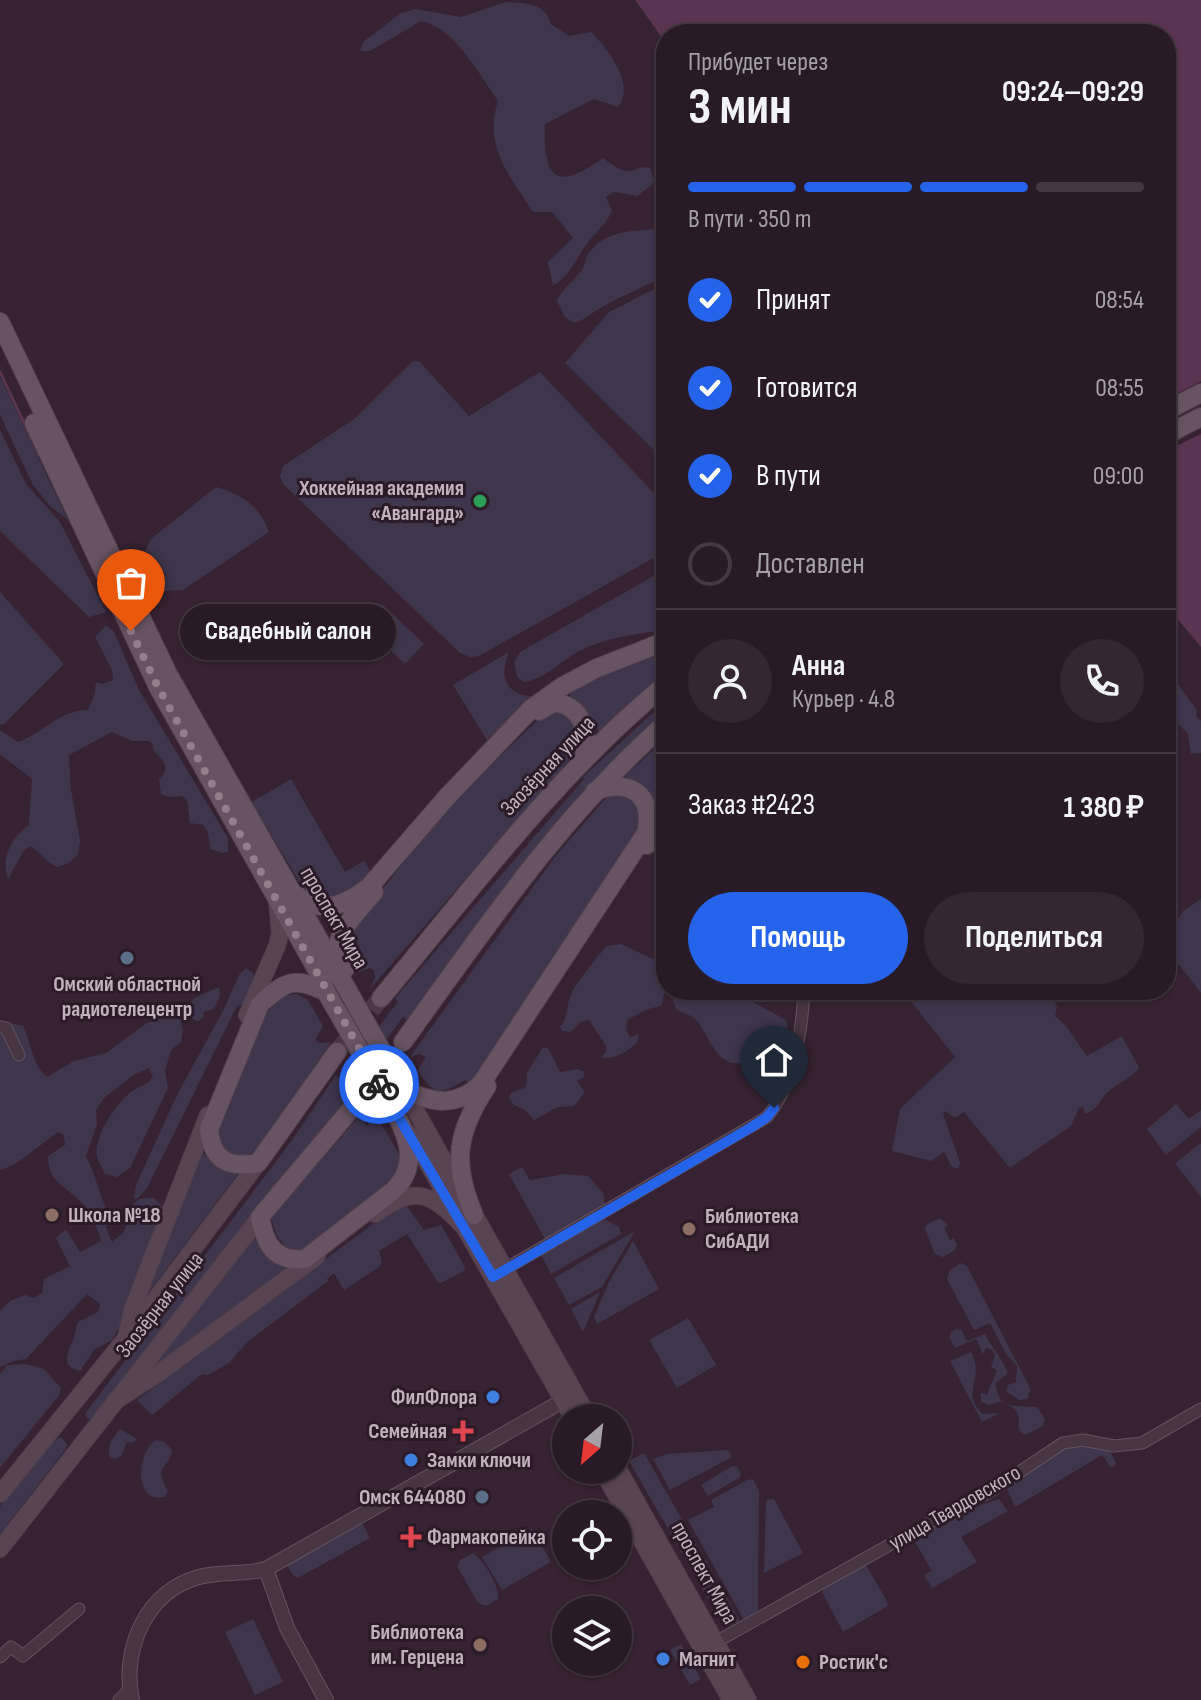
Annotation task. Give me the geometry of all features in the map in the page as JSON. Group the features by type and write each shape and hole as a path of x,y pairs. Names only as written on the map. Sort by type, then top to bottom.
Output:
{"main road":[{"path":"0,322 47,437"},
{"path":"0,347 47,437"},
{"path":"1176,406 1201,393"},
{"path":"1176,430 1201,417"},
{"name":"проспект Мира","path":"47,437 158,687 284,895 343,982 395,1094 405,1130 468,1219"},
{"path":"126,1338 132,1310 277,946 284,895 319,906 338,905 357,896 369,887 446,798 532,708 563,686 597,668 656,645"},
{"name":"Заозёрная улица","path":"381,998 537,811 584,760 656,692"},
{"path":"343,982 347,974 338,948 347,925 450,803 538,712 555,702 564,703 578,715 586,730 584,760"},
{"path":"403,1042 533,863 595,791 656,733"},
{"path":"395,1094 442,1103 462,1098 481,1084 646,833 648,808 629,788 611,785 595,791"},
{"path":"468,1219 459,1160 464,1134 478,1100 656,832"},
{"name":"проспект Мира","path":"284,895 326,992 395,1094 576,1404"},
{"path":"258,1163 235,1165 220,1158 211,1144 209,1129 260,1004 274,990 294,982 306,982 326,992"},
{"name":"Заозёрная улица","path":"0,1494 126,1338 337,1052"},
{"name":"Заозёрная улица","path":"0,1549 260,1217 363,1095"},
{"path":"260,1217 264,1238 274,1251 290,1260 305,1259 400,1184 410,1161 405,1130"},
{"path":"114,1402 159,1373 400,1198 426,1195 468,1219"},
{"name":"проспект Мира","path":"569,1397 570,1404"},
{"name":"проспект Мира","path":"610,1484 731,1700"},
{"name":"проспект Мира","path":"626,1484 748,1700"}],"street":[{"path":"499,1273 767,1117 783,1091 793,1060 802,1000"},
{"path":"0,1027 6,1028 19,1055"},
{"path":"127,1696 137,1630 158,1602 177,1586 202,1575 266,1569 569,1397"},
{"name":"улица Твардовского","path":"716,1642 959,1506 988,1493 1063,1443 1083,1440 1114,1446 1142,1443 1201,1409"},
{"path":"266,1569 287,1628 326,1700"},
{"path":"0,1657 11,1647 23,1656 79,1609"}],"shaded area":[{"path":"635,0 1201,0 1201,647 1176,617 1176,24 656,24 656,29"},
{"path":"505,2 539,8 551,24 569,36 591,32 612,57 622,78 623,98 618,107 594,99 545,124 550,168 563,177 574,175 603,158 626,171 650,168 654,179 652,185 637,196 614,192 606,197 612,211 610,215 569,271 553,286 548,262 573,238 552,212 533,212 508,173 496,147 494,133 498,101 465,53 444,32 421,21 370,51 360,51 363,42 401,13 416,9 461,17"},
{"path":"656,229 656,280 574,323 565,317 557,301 597,245 624,232"},
{"path":"656,288 656,452 565,363 609,312"},
{"name":"Хоккейная академия «Авангард»","path":"413,361 419,361 469,416 540,372 656,496 656,557 479,656 460,653 283,484 280,476 283,466 354,419"},
{"path":"0,377 68,520 49,505 33,485 0,415"},
{"path":"0,430 26,484 60,522 106,612 89,617 0,531"},
{"path":"216,487 248,502 269,532 183,590 161,591 154,587 143,572 143,555 151,539"},
{"path":"656,575 656,632 600,642 579,651 539,677 524,682 517,677 514,662 520,652"},
{"path":"0,592 64,664 3,725 0,724"},
{"path":"382,604 424,644 405,664 363,624"},
{"path":"106,625 114,632 139,690 228,838 228,852 210,849 208,832 203,825 190,823 187,800 182,796 161,794 159,779 165,767 153,745 149,741 132,741 112,732 69,755 71,790 80,841 78,855 57,867 31,846 24,850 8,879 6,863 9,849 29,825 32,779 0,754 0,730 18,742 68,714 88,710 96,682 102,684 113,680 112,670 95,637"},
{"path":"509,652 504,669 506,682 516,692 533,697 487,740 453,685"},
{"path":"656,652 656,680 599,732 590,716 571,697 569,693 572,688"},
{"path":"1176,682 1197,710 1196,716 1201,721 1201,753 1191,754 1188,734 1176,721"},
{"path":"556,708 578,726 578,750 369,990 375,978 374,970 370,968 359,972 349,955 347,941 391,879 441,818 523,734"},
{"path":"656,710 656,727 568,810 531,853 410,1021 403,1017 346,1094 351,1100 249,1217 88,1419 85,1415 87,1411 290,1143 336,1075 339,1078 398,1002 395,998 583,777"},
{"path":"656,747 656,808 640,786 625,776"},
{"path":"291,779 345,872 364,861 374,877 349,891 331,896 313,895 304,890 252,802"},
{"path":"616,792 634,803 643,822 481,1075 469,1084 465,1080 443,1091 433,1089 417,1071 426,1057 419,1054 409,1058 554,858 604,800"},
{"path":"1201,899 1201,993 1178,963 1176,922 1183,911"},
{"path":"621,944 656,960 656,1000 663,1000 661,1006 627,1020 626,1029 630,1037 639,1034 637,1043 611,1058 601,1057 607,1051 606,1046 589,1020 580,1022 571,1032 562,1031 560,1027 572,992 607,946"},
{"path":"246,968 254,974 251,993 244,1004 237,1006 147,1188 134,1199 136,1185 177,1095 239,975"},
{"path":"219,987 220,996 214,1009 204,1012 203,1018 197,1022 187,1014 186,1007 195,998"},
{"path":"297,994 308,1000 323,1026 317,1043 331,1042 258,1149 244,1159 217,1147 214,1129 259,1021 282,996"},
{"path":"749,1000 786,1020 788,1027 773,1030 771,1043 748,1059 732,1063 719,1055 695,1019 676,1009 673,1001"},
{"path":"910,1000 1054,1000 1057,1007 1055,1016 1087,1056 1122,1036 1139,1068 1108,1092 1094,1109 1085,1114 1083,1107 1079,1108 1071,1126 1010,1168 964,1112 955,1118 945,1111 943,1114 960,1162 959,1169 952,1167 944,1152 931,1161 892,1151 900,1109 955,1057"},
{"path":"168,1015 181,1020 181,1042 171,1050 165,1071 168,1088 130,1168 117,1177 105,1174 97,1149 102,1130 120,1103 153,1077 149,1068 135,1074 104,1098 96,1110 97,1124 86,1156 109,1214 106,1227 112,1242 123,1233 131,1208 138,1200 154,1198 164,1208 125,1303 122,1323 112,1340 94,1350 80,1371 70,1367 67,1357 78,1322 98,1312 100,1304 87,1294 26,1359 0,1367 0,1311 10,1301 25,1295 34,1298 42,1293 44,1279 70,1266 56,1238 66,1229 80,1252 101,1241 84,1205 56,1180 50,1170 48,1156 65,1145 64,1136 59,1132 23,1159 0,1170 0,1024 6,1022 23,1026 35,1059 47,1077 74,1061 106,1053 147,1023"},
{"path":"543,1047 548,1048 560,1072 578,1069 584,1072 584,1077 577,1081 585,1092 574,1106 558,1107 534,1120 509,1098 511,1093 526,1087 527,1073"},
{"path":"370,1104 373,1110 366,1125 378,1118 400,1156 395,1179 304,1253 286,1249 276,1234 271,1217"},
{"path":"1176,1104 1189,1119 1201,1110 1201,1127 1166,1155 1147,1129"},
{"path":"1201,1143 1201,1197 1175,1163"},
{"path":"201,1152 220,1167 239,1172 146,1296"},
{"path":"522,1167 530,1180 565,1174 588,1176 603,1193 605,1204 545,1239 509,1174"},
{"path":"406,1205 424,1230 441,1225 465,1267 464,1271 439,1284 407,1234 379,1251 382,1262 379,1267 344,1290 334,1273 328,1281 246,1343 229,1363 208,1375 202,1374 152,1415 137,1400 397,1206"},
{"path":"940,1218 948,1225 944,1228 950,1240 954,1238 957,1245 954,1251 943,1257 935,1254 925,1229 927,1224"},
{"path":"604,1219 619,1227 621,1234 551,1274 541,1254"},
{"path":"635,1231 602,1287 569,1305 554,1278"},
{"path":"253,1236 268,1255 289,1270 151,1370"},
{"path":"633,1241 659,1289 597,1324 594,1317 608,1284"},
{"path":"961,1263 967,1266 1031,1390 1027,1399 1019,1400 1006,1391 1008,1385 1016,1382 1017,1366 1006,1354 990,1323 974,1330 947,1279 950,1270"},
{"path":"600,1292 583,1332 571,1309"},
{"path":"688,1318 716,1365 677,1388 649,1340"},
{"path":"956,1329 961,1330 967,1341 985,1334 1008,1373 996,1383 1000,1398 1010,1405 1037,1407 1045,1419 1043,1426 1026,1435 1020,1431 1016,1411 1012,1407 1001,1401 989,1405 981,1402 981,1393 987,1395 997,1370 991,1367 995,1355 986,1348 983,1354 976,1339 955,1348 949,1337"},
{"path":"971,1352 976,1370 973,1399 976,1406 983,1414 1000,1413 982,1422 950,1361"},
{"path":"26,1364 44,1369 61,1388 59,1395 0,1468 0,1374 7,1365"},
{"path":"120,1429 137,1439 127,1442 121,1456 116,1459 110,1457 109,1449"},
{"path":"61,1437 67,1444 65,1450 0,1534 0,1506 53,1441"},
{"path":"156,1440 164,1442 172,1450 161,1472 168,1491 165,1497 148,1493 141,1476 145,1455"},
{"path":"1081,1443 1109,1449 1116,1464 1111,1468 1102,1455 1015,1507 1006,1487 1067,1446"},
{"path":"728,1450 732,1457 670,1490 653,1459 667,1454"},
{"path":"644,1453 740,1621 725,1628 632,1466 632,1459"},
{"path":"732,1466 741,1473 739,1478 708,1496 701,1485"},
{"path":"753,1479 759,1491 758,1612 744,1620 688,1520 714,1507 711,1500"},
{"path":"774,1499 803,1553 764,1573 766,1500"},
{"path":"999,1499 1008,1511 961,1537 977,1562 932,1588 924,1575 932,1571 912,1537 957,1513"},
{"path":"362,1523 370,1538 298,1578 292,1574 287,1565"},
{"path":"532,1528 551,1562 502,1590 482,1557"},
{"path":"473,1553 486,1567 498,1594 498,1599 486,1606 478,1603 457,1566 460,1560"},
{"path":"865,1564 888,1606 843,1632 822,1592 826,1586"},
{"path":"253,1619 283,1682 255,1695 225,1632"},
{"path":"681,1644 701,1679 690,1685 670,1650"}],"pier":[{"path":"1201,381 1201,434 1176,446 1176,394"}],"waterway":[{"path":"0,372 39,455"}],"tunnel":[{"path":"337,1052 381,998"}],"way so far":[{"path":"131,631 158,687 379,1084"}],"place":[{"name":"Хоккейная академия «Авангард»","path":"480,501"},
{"name":"Свадебный салон","path":"131,631"},
{"name":"Омский областной радиотелецентр","path":"127,958"},
{"name":"Школа №18","path":"52,1215"},
{"name":"Библиотека СибАДИ","path":"689,1229"},
{"name":"ФилФлора","path":"493,1397"},
{"name":"Семейная","path":"463,1431"},
{"name":"Замки ключи","path":"411,1460"},
{"name":"Омск 644080","path":"482,1497"},
{"name":"Фармакопейка","path":"411,1537"},
{"name":"Библиотека им. Герцена","path":"480,1645"},
{"name":"Магнит","path":"663,1659"},
{"name":"Ростик'с","path":"803,1662"}],"route":[{"path":"379,1084 493,1277 750,1128 767,1117 774,1108"}]}
